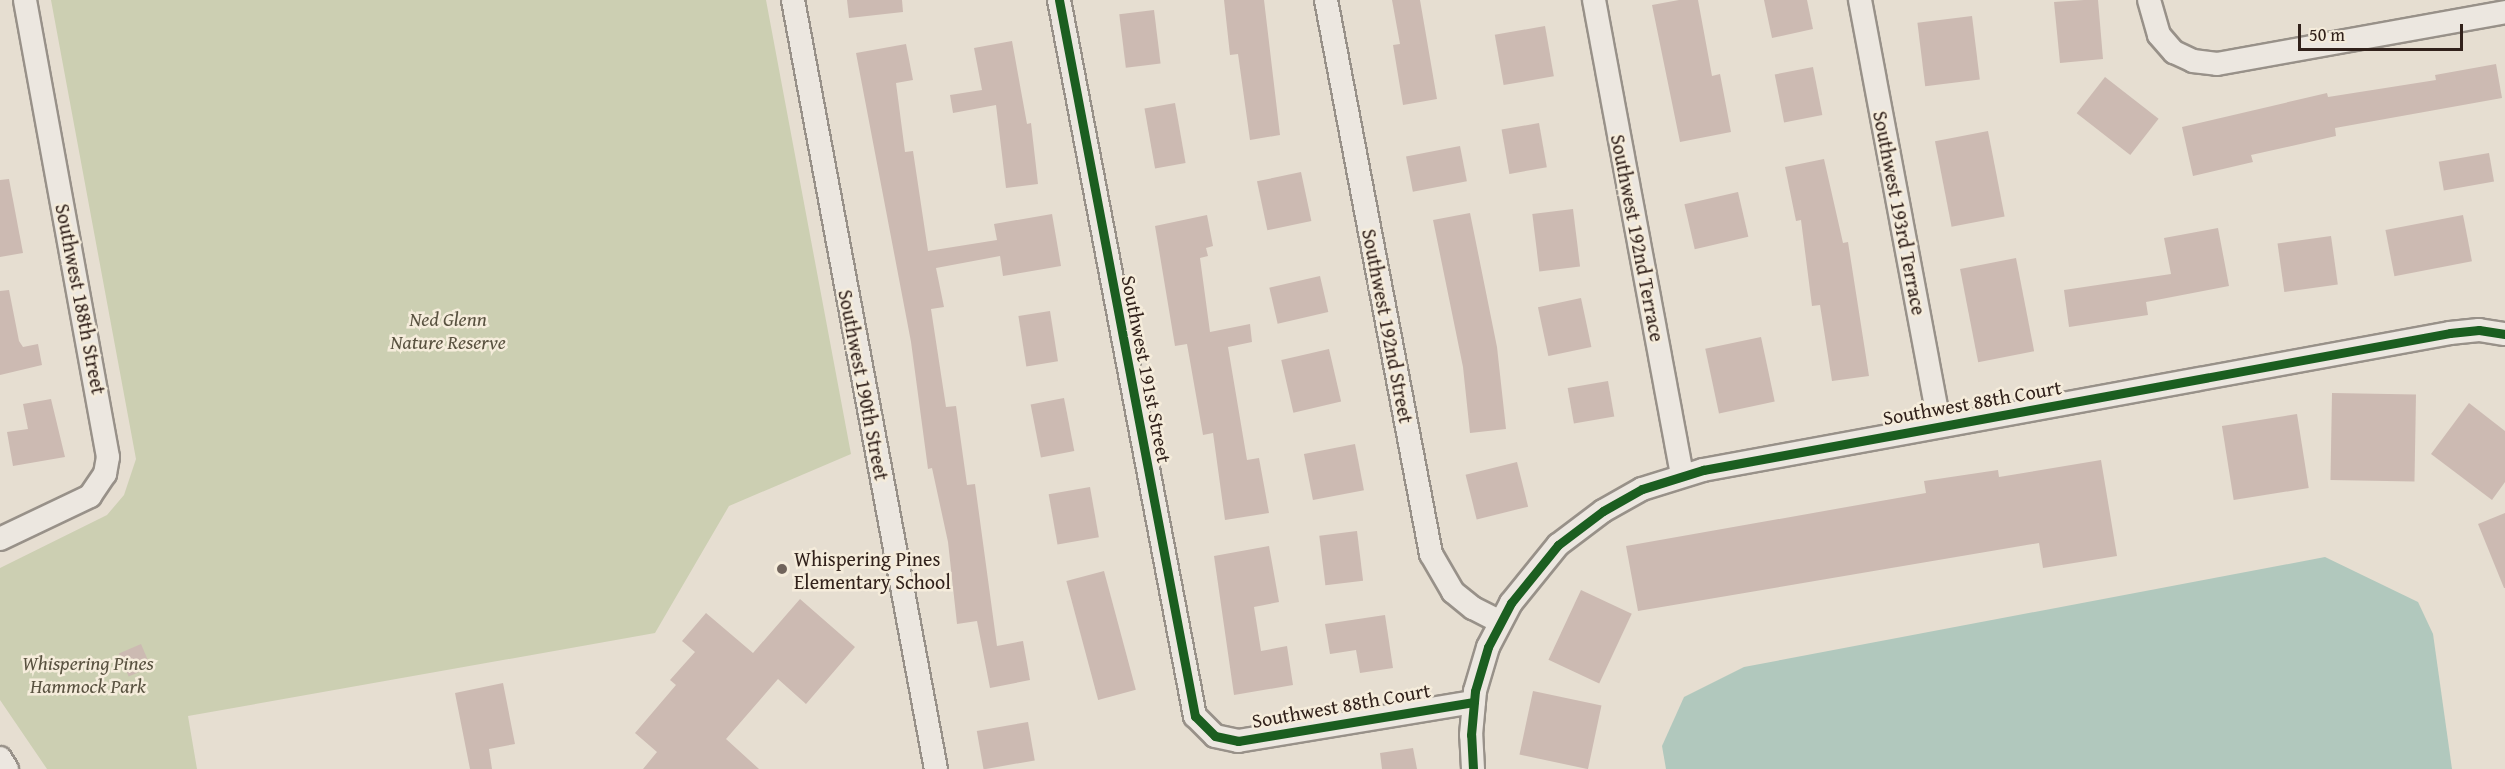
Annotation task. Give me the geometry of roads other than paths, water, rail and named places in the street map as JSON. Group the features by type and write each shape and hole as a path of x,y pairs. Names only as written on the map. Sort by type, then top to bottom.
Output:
{"street":[{"name":"Southwest 188th Street","path":"0,539 90,496 105,474 108,457 25,0"},
{"name":"Southwest 190th Street","path":"793,0 936,769"},
{"name":"Southwest 191st Street","path":"1059,0 1191,705 1201,725 1215,736"},
{"name":"Southwest 192nd Street","path":"1326,0 1431,554 1453,592 1473,608 1500,622"},
{"name":"Southwest 192nd Terrace","path":"1594,0 1682,476"},
{"name":"Southwest 193rd Terrace","path":"1860,0 1940,426"},
{"path":"2149,0 2159,35 2174,52 2193,61 2230,62 2505,12"},
{"name":"Southwest 88th Court","path":"1473,769 1474,702 1480,670 1500,622 1538,567 1578,528 1642,489 1682,476 1940,426 2450,333 2479,330 2505,334"},
{"name":"Southwest 88th Court","path":"1215,736 1247,740 1474,702"},
{"path":"0,758 7,769"}],"place":[{"name":"Whispering Pines Elementary School","path":"782,569"}],"park label":[{"name":"Ned Glenn Nature Reserve","path":"448,330"},
{"name":"Whispering Pines Hammock Park","path":"88,674"}]}
